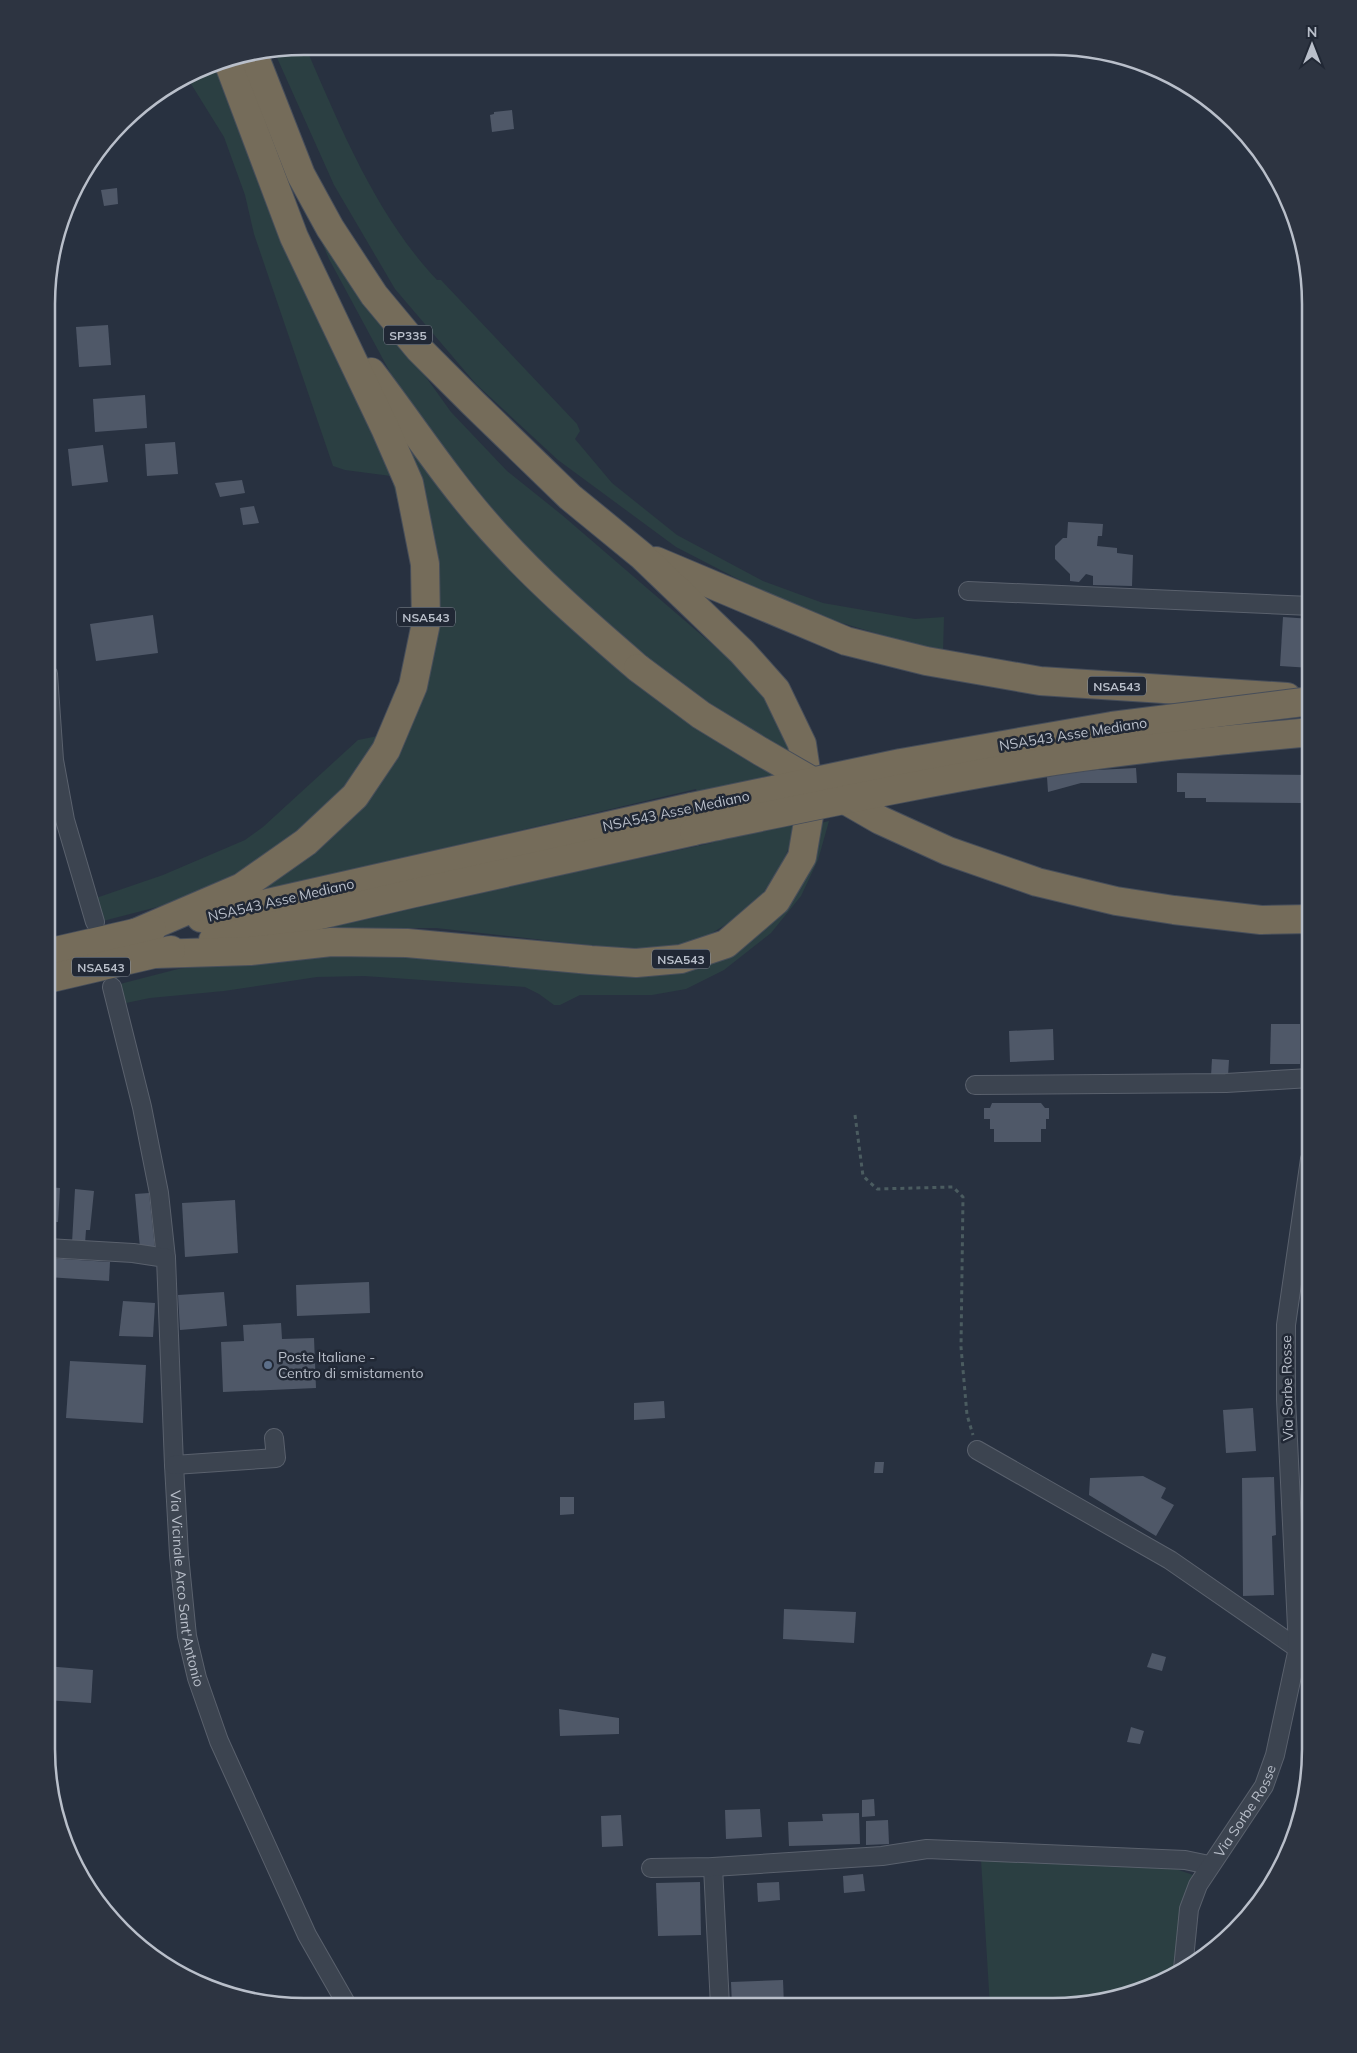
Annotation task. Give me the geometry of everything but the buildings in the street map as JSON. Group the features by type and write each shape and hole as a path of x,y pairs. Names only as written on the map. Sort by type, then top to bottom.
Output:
{"highway":[{"name":"SP335","path":"256,60 301,175 330,228 374,295 419,349 473,403 570,497 642,556"},
{"path":"230,66 294,237 336,327 394,420 443,469 491,529 553,594 638,668 701,715 880,820 948,851 1037,882 1116,901 1261,920 1302,918"},
{"name":"NSA543","path":"135,933 242,887 306,842 354,796 386,750 413,686 426,623 425,564 394,420"},
{"name":"NSA543","path":"642,556 846,641 926,661 1040,682 1302,699"},
{"name":"NSA543","path":"154,954 250,951 331,942 408,943 636,963 681,959 726,944 776,902 802,857 811,804 802,744 776,690 742,652 642,556"},
{"name":"NSA543 Asse Mediano","path":"55,977 410,894 901,762 1112,726 1302,701"},
{"name":"NSA543 Asse Mediano","path":"55,951 135,933 693,819 898,788 1055,761 1189,743 1302,733"}],"street":[{"path":"968,591 1302,606"},
{"path":"55,765 65,820 95,922"},
{"name":"Via Vicinale Arco Sant'Antonio","path":"112,987 142,1107 159,1193 166,1258 174,1465 179,1555 187,1636 197,1678 219,1741 307,1935 343,1998"},
{"path":"975,1085 1226,1083 1302,1078"},
{"name":"Via Sorbe Rosse","path":"1302,1214 1286,1325 1286,1398 1302,1624"},
{"path":"55,1248 133,1253 166,1258"},
{"path":"174,1465 276,1458 274,1438"},
{"path":"977,1450 1170,1560 1302,1651"},
{"name":"Via Sorbe Rosse","path":"1183,1961 1189,1909 1198,1884 1264,1786 1275,1755 1302,1659"},
{"path":"651,1868 713,1867 882,1856 927,1849 1185,1860 1209,1866"},
{"path":"713,1867 720,1998"}],"path":[{"path":"855,1115 863,1176 877,1190 952,1187 963,1197 961,1347 966,1415 977,1450"}],"green space":[{"path":"309,55 361,169 395,227 437,280 441,280 577,424 580,431 575,439 612,483 677,535 763,581 823,603 915,619 944,617 943,653 798,610 676,547 558,460 476,384 395,289 334,185 277,57"},
{"path":"224,68 388,465 438,441 398,387 329,259 273,127 395,334 451,412 507,471 562,515 734,663 767,698 784,732 795,765 798,826 781,866 763,893 745,913 707,936 667,949 606,947 436,928 377,928 323,931 323,926 712,843 696,789 262,891 255,889 350,816 380,785 401,746 350,782 289,842 255,865 165,905 103,921 96,898 163,875 245,840 263,827 358,740 378,736 400,688 412,625 413,581 404,527 391,476 345,470 333,466 254,234 245,195 224,137 190,83"},
{"path":"829,821 818,860 801,896 771,933 724,970 686,989 652,995 580,995 560,1005 554,1005 525,987 364,976 317,977 224,991 150,998 121,1004 116,985 178,969 244,959 319,952 727,951 816,824"},
{"path":"981,1860 1176,1869 1193,1875 1181,1914 1177,1965 1133,1985 1085,1996 989,1998"}],"place":[{"name":"Poste Italiane - Centro di smistamento","path":"268,1365"}]}
